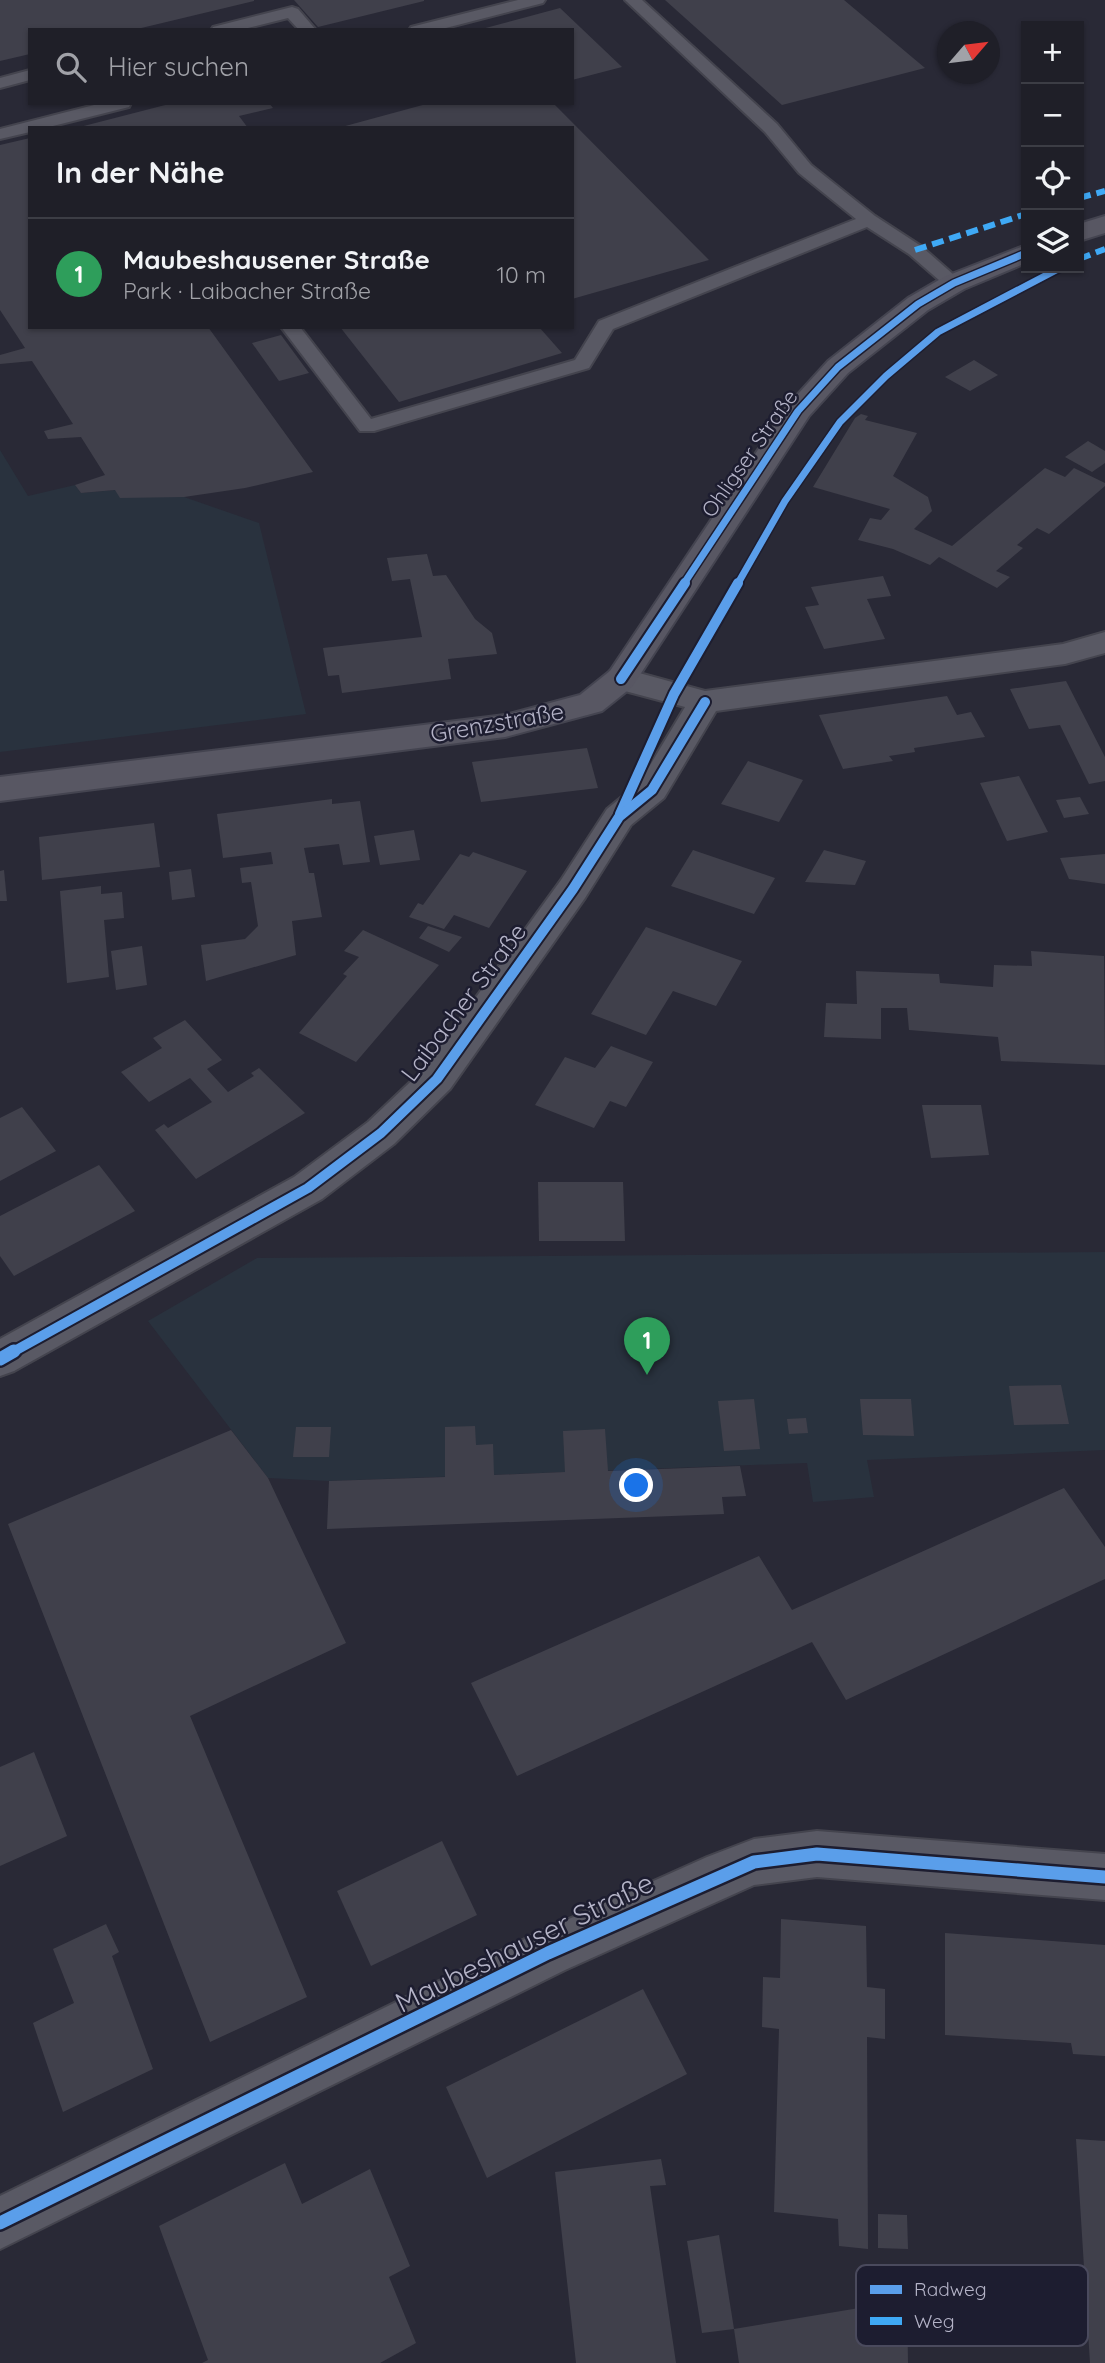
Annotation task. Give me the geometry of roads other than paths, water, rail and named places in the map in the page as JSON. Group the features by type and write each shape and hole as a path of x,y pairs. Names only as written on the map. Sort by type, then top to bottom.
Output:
{"main road":[{"path":"1084,231 1105,224"},
{"name":"Ohligser Straße","path":"621,678 797,411 838,367 918,304 954,284 1021,255"},
{"name":"Grenzstraße","path":"0,789 505,726 591,703 621,678"}],"street":[{"path":"621,678 705,702 1065,654 1105,642"},
{"name":"Laibacher Straße","path":"0,1359 308,1188 381,1133 437,1079 573,889 619,817 652,790 705,702"},
{"name":"Maubeshauser Straße","path":"0,2224 548,1953 754,1862 817,1854 1105,1877"}],"lane":[{"path":"425,28 537,0"},
{"path":"633,0 771,128 804,169 915,250 954,284"},
{"path":"227,28 292,12 306,28"},
{"path":"0,83 28,76"},
{"path":"32,126 115,105"},
{"path":"0,134 28,127"},
{"path":"292,329 367,428 582,364 606,325 869,219"}],"place":[{"name":"Maubeshausener Straße","path":"647,1375"}]}
